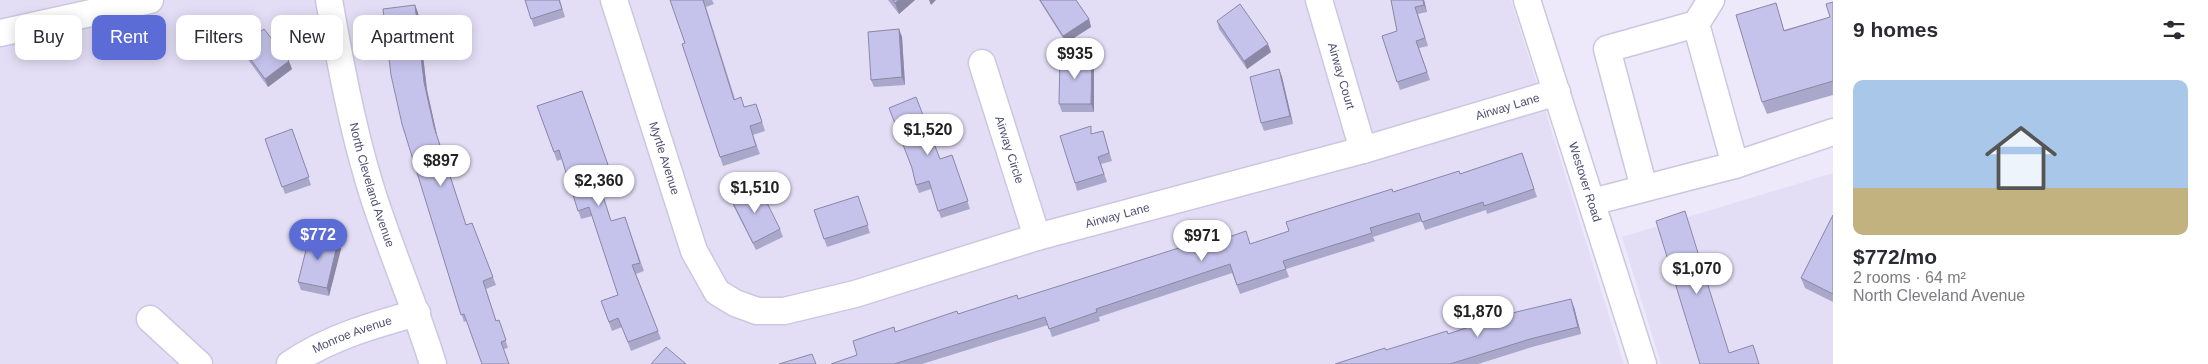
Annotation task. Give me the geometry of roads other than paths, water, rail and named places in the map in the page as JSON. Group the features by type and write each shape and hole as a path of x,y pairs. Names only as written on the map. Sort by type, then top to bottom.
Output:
{"street":[{"path":"0,33 150,0"},
{"name":"North Cleveland Avenue","path":"329,0 348,104 368,181 417,313 433,364"},
{"name":"Myrtle Avenue","path":"614,0 694,251 717,292 735,303"},
{"name":"Airway Court","path":"1319,0 1363,150"},
{"name":"Westover Road","path":"1527,0 1642,364"},
{"path":"1644,188 1607,49 1696,24 1711,0"},
{"path":"1696,24 1735,165"},
{"name":"Airway Circle","path":"982,63 1037,237"},
{"name":"Airway Lane","path":"735,303 758,311 784,311 855,294 1037,237 1363,150 1557,92"},
{"path":"1592,202 1735,165 1833,132"},
{"name":"Monroe Avenue","path":"290,364 329,342 364,328 417,313"},
{"path":"150,319 199,364"}]}
